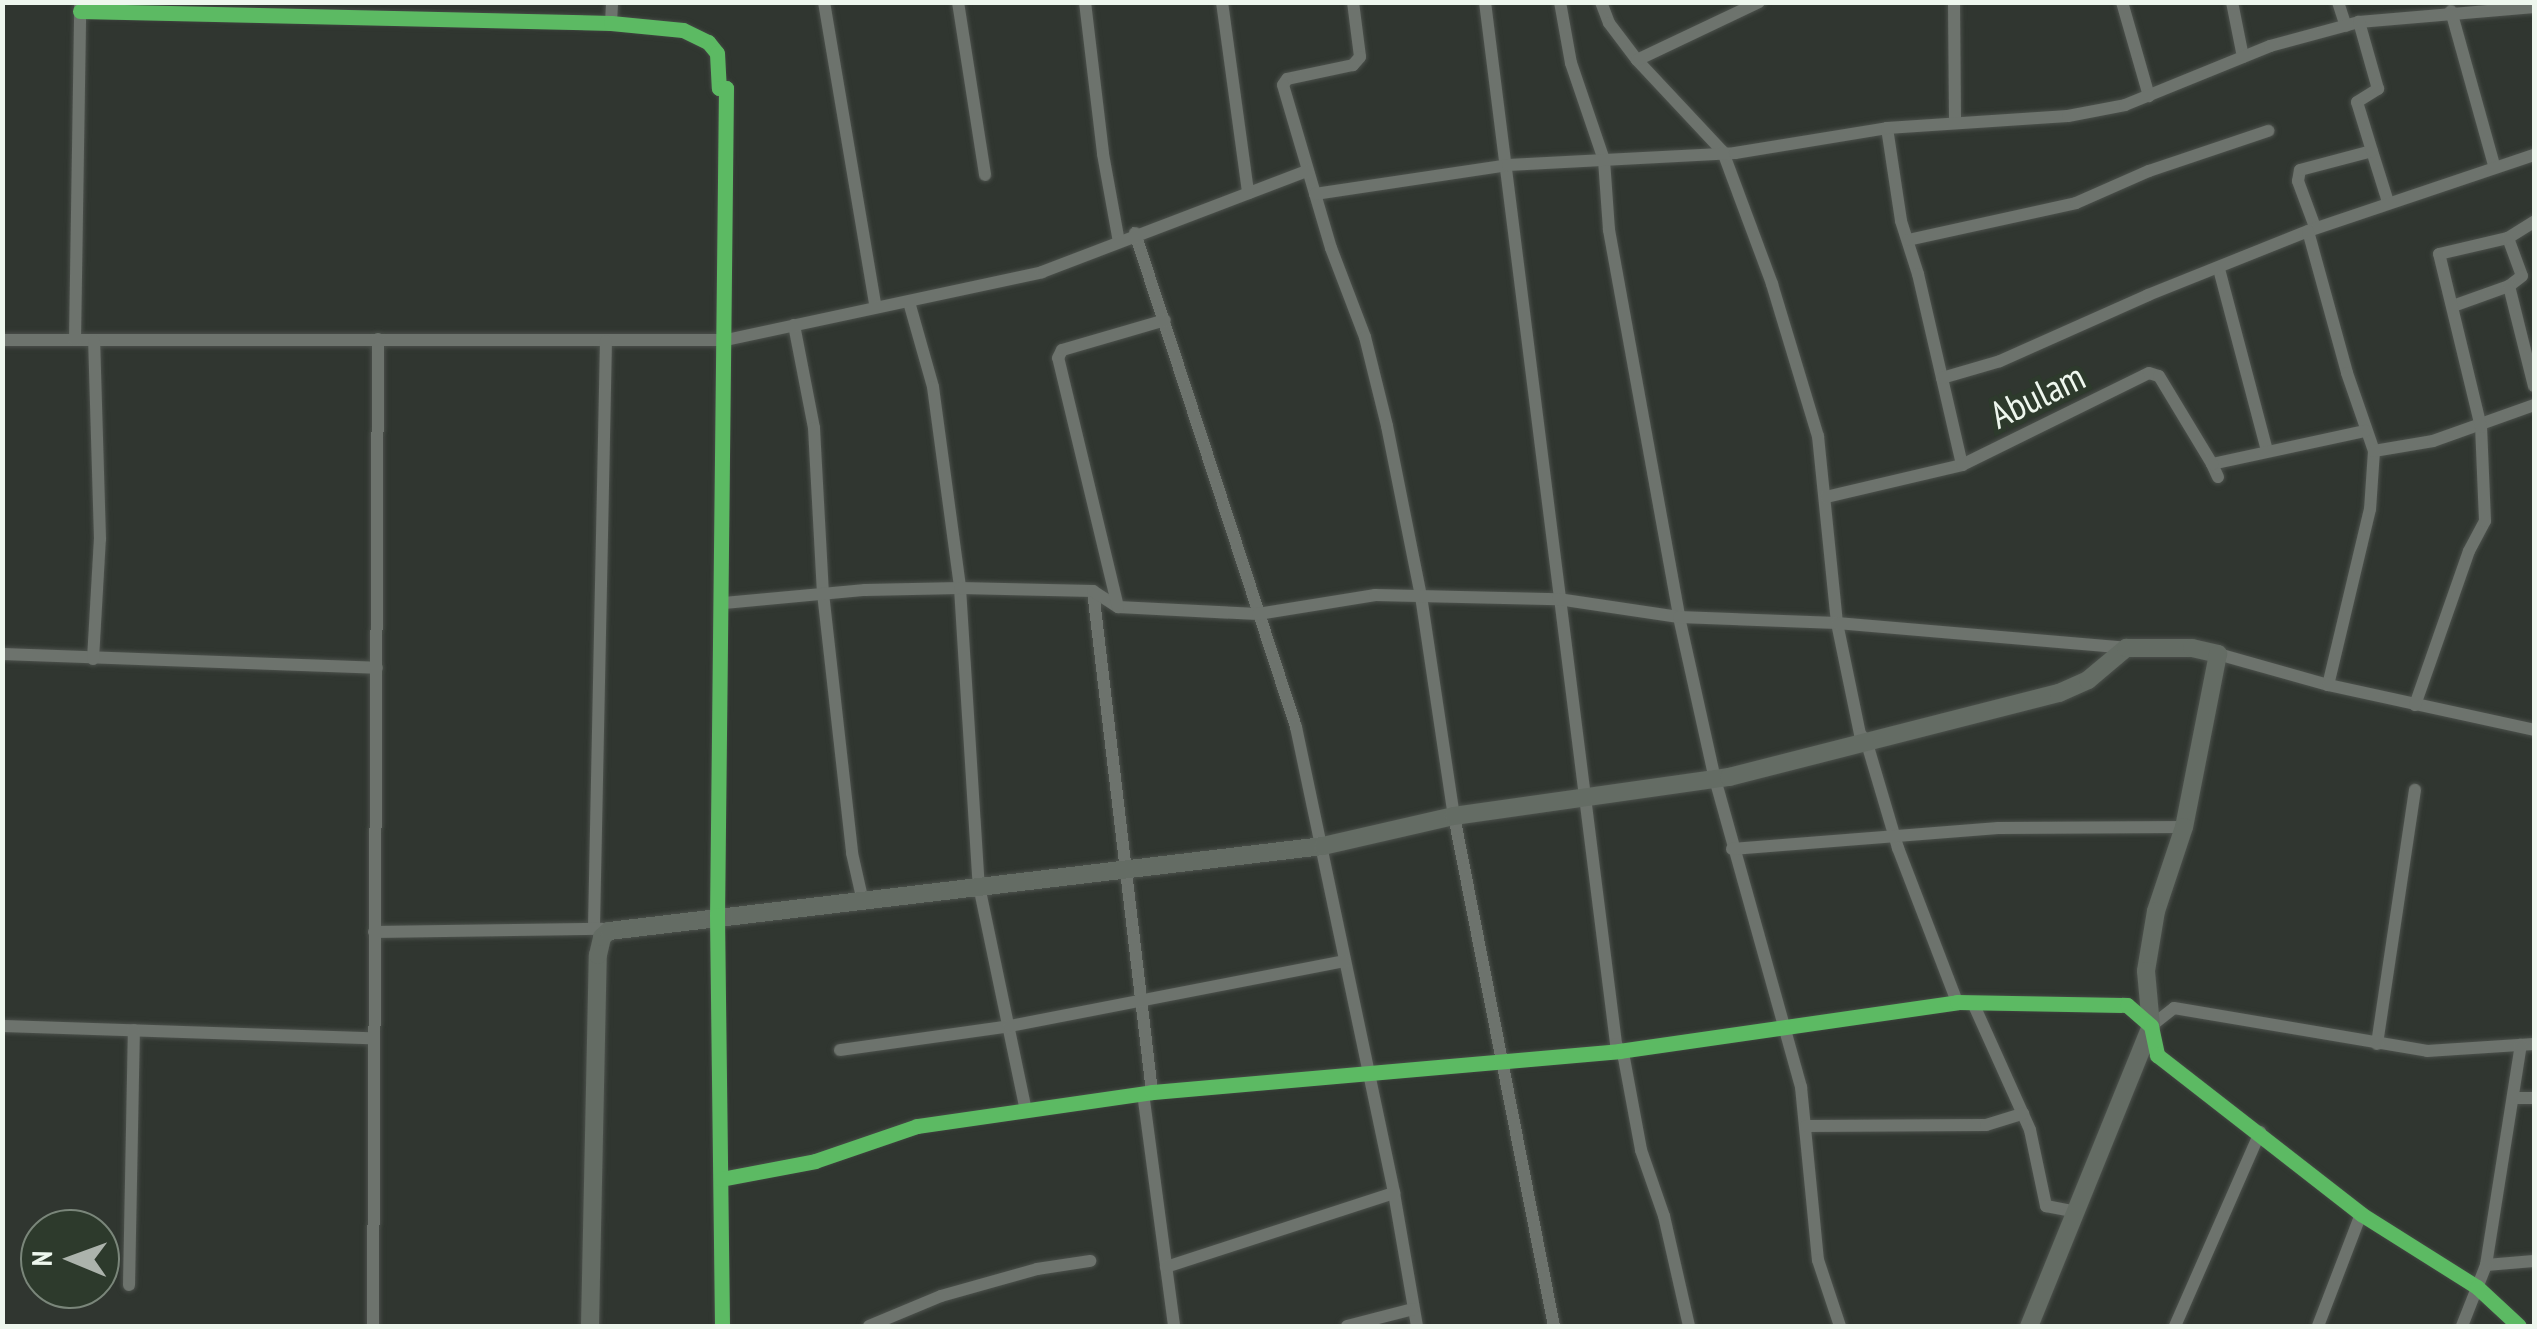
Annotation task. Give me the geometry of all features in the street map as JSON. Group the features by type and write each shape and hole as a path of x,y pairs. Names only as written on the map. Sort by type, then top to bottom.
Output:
{"street":[{"path":"390,2 390,19"},
{"path":"612,2 612,23"},
{"path":"824,2 875,305"},
{"path":"958,2 985,175"},
{"path":"1085,2 1103,154 1120,242"},
{"path":"1222,2 1248,193"},
{"path":"1353,2 1360,56 1353,66 1287,79 1283,85 1314,194 1365,337 1421,596 1454,816 1554,1326"},
{"path":"1485,2 1583,800 1619,1051 1690,1326"},
{"path":"1560,2 1571,63 1604,160 1609,230 1680,617 1732,849 1801,1087 1818,1260 1840,1326"},
{"path":"1601,2 1609,23 1636,60 1723,152 1801,370 1818,436 1838,623 1860,734 1866,740 1895,839 1956,1002"},
{"path":"1636,60 1758,2"},
{"path":"1954,2 1955,120"},
{"path":"2122,2 2150,96"},
{"path":"2232,2 2243,57"},
{"path":"2338,2 2353,24 2378,89 2357,102 2388,202"},
{"path":"75,340 80,7 612,23 683,30 708,42 717,53 719,88 726,88 724,604 717,915 722,1326"},
{"path":"1314,194 1508,165 1723,152 1955,120 2068,116 2150,96 2243,57 2353,24 2427,8 2451,11 2534,7"},
{"path":"2451,11 2494,165"},
{"path":"1887,128 1908,240 1962,465"},
{"path":"1908,240 2076,203 2149,171 2268,131"},
{"path":"2328,686 2370,509 2374,451 2365,431 2298,180 2300,170 2372,151"},
{"path":"1942,378 2000,361 2148,295 2312,229 2388,202 2451,186 2494,165 2534,155"},
{"path":"2,340 726,340 1042,272 1307,171"},
{"path":"2416,705 2468,551 2486,521 2481,427 2440,254 2508,238 2534,222"},
{"path":"1135,234 1296,726 1394,1193 1417,1326"},
{"path":"2453,306 2509,286 2528,274 2508,238"},
{"path":"2219,269 2267,451 2365,431"},
{"path":"2509,286 2534,386"},
{"path":"909,302 932,387 960,588 979,886 1026,1110"},
{"path":"1118,607 1058,358 1062,350 1165,320"},
{"path":"794,324 814,428 822,593 852,853 863,902"},
{"path":"373,1326 378,339"},
{"path":"93,659 100,540 94,340"},
{"path":"590,1326 594,1298 598,955 602,929 606,341"},
{"name":"Abulam","path":"1826,497 1962,465 2149,374 2159,376 2215,470 2267,451"},
{"path":"2374,451 2481,427 2534,404"},
{"path":"724,604 822,593 960,588 1093,591 1118,607 1258,614 1376,596 1558,599 1680,617 1838,623 2126,648 2192,648 2328,686 2534,730"},
{"path":"1093,591 1141,998 1174,1326"},
{"path":"374,932 602,929 863,902 1124,866 1323,846 1454,816 1716,779 2060,694 2088,680 2126,648"},
{"path":"2,654 378,668"},
{"path":"2218,654 2184,827 2156,911 2146,970 2157,1055 2361,1214 2477,1287 2520,1326"},
{"path":"2377,1044 2416,790"},
{"path":"1732,849 1998,828 2184,827"},
{"path":"840,1050 1010,1026 1346,961"},
{"path":"721,1179 814,1161 916,1126 1148,1092 1503,1058 1619,1051 1956,1002 2127,1005 2151,1026"},
{"path":"1973,1004 2022,1114 2046,1206 2076,1212"},
{"path":"2029,1326 2151,1026 2174,1008 2427,1051 2528,1045 2486,1265 2462,1326"},
{"path":"2,1026 372,1038"},
{"path":"129,1285 134,1030"},
{"path":"2515,1098 2534,1098"},
{"path":"1806,1126 1986,1125 2022,1114"},
{"path":"2174,1326 2260,1132"},
{"path":"1166,1267 1394,1193"},
{"path":"2318,1326 2361,1214"},
{"path":"869,1326 941,1296 1037,1269 1090,1261"},
{"path":"2486,1265 2534,1261"},
{"path":"1347,1326 1413,1309"}],"cycle path":[{"path":"80,11 611,23 683,30 708,42 717,53 719,88 726,88 717,915 722,1326"},
{"path":"721,1179 815,1161 917,1126 1152,1092 1619,1051 1957,1002 2127,1005 2151,1026 2157,1055 2361,1214 2477,1287 2519,1326"}]}
